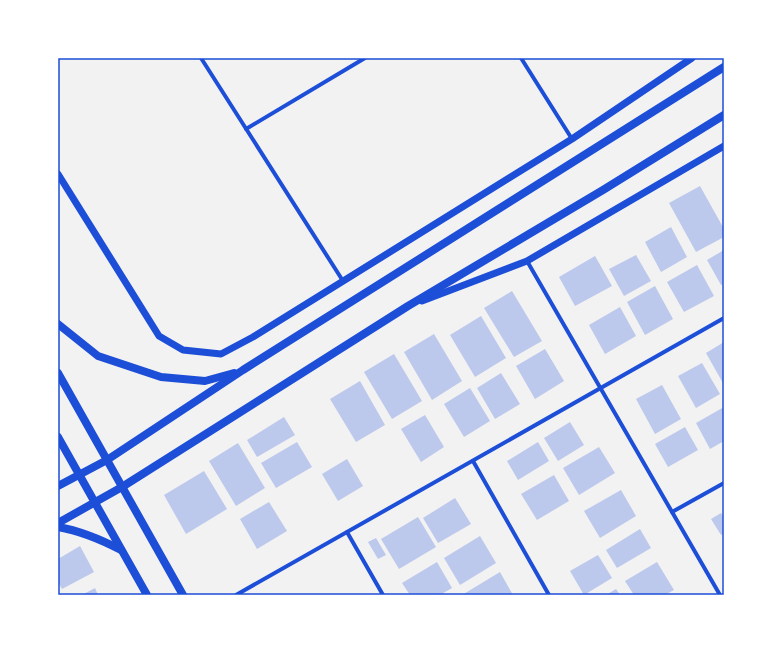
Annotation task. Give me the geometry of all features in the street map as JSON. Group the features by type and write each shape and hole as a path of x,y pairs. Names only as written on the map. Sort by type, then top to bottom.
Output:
{"main road":[{"path":"58,486 107,460 242,370 724,67"},
{"path":"58,523 122,487 408,306 603,190 724,115"},
{"path":"58,324 98,356 161,377 205,381 242,370"},
{"path":"58,373 183,595"},
{"path":"58,437 146,595"},
{"path":"58,527 78,531 99,538 121,550"}],"street":[{"path":"201,58 343,281"},
{"path":"246,130 365,58"},
{"path":"521,58 572,139"},
{"path":"58,174 159,336 183,350 221,354 253,337 572,139 692,58"},
{"path":"408,306 527,261 724,146"},
{"path":"527,261 720,595"},
{"path":"236,595 724,318"},
{"path":"473,461 549,595"},
{"path":"672,512 724,483"},
{"path":"347,532 383,595"}],"building":[{"path":"700,186 724,229 724,237 696,252 669,203"},
{"path":"671,227 687,257 661,272 645,242"},
{"path":"724,250 724,284 721,285 707,260"},
{"path":"636,255 651,281 624,296 609,269"},
{"path":"595,256 612,286 575,306 559,277"},
{"path":"697,265 714,296 684,312 667,282"},
{"path":"655,286 673,319 645,335 627,302"},
{"path":"512,291 542,341 514,357 484,308"},
{"path":"620,307 636,336 605,354 589,325"},
{"path":"481,316 506,358 475,377 450,335"},
{"path":"434,334 462,381 432,400 404,352"},
{"path":"724,342 724,385 706,353"},
{"path":"545,349 564,381 535,399 516,366"},
{"path":"394,354 422,401 392,419 364,372"},
{"path":"702,363 720,394 696,408 678,376"},
{"path":"501,373 520,404 495,419 477,388"},
{"path":"360,381 385,425 356,442 330,399"},
{"path":"662,385 681,419 655,434 636,399"},
{"path":"470,388 490,421 464,437 444,404"},
{"path":"724,407 724,441 710,449 696,423"},
{"path":"425,415 444,447 421,462 401,429"},
{"path":"284,417 295,435 257,457 247,440"},
{"path":"570,422 584,445 558,461 544,438"},
{"path":"685,427 698,450 668,467 655,444"},
{"path":"297,442 312,467 276,488 261,463"},
{"path":"538,442 549,461 518,480 507,461"},
{"path":"238,443 265,488 236,506 209,461"},
{"path":"599,447 615,473 579,495 563,468"},
{"path":"347,459 363,486 338,501 322,474"},
{"path":"204,471 227,509 186,534 164,495"},
{"path":"554,475 569,501 537,520 521,494"},
{"path":"621,490 636,516 600,538 584,511"},
{"path":"455,498 471,524 438,543 423,518"},
{"path":"269,502 287,531 257,549 240,519"},
{"path":"721,513 724,518 724,533 721,535 711,519"},
{"path":"418,517 436,547 399,569 381,539"},
{"path":"640,529 651,548 617,568 606,550"},
{"path":"480,536 496,563 460,585 444,558"},
{"path":"376,538 386,555 378,559 368,542"},
{"path":"80,546 94,572 62,589 58,582 58,559"},
{"path":"598,555 612,578 584,595 570,571"},
{"path":"437,562 452,588 440,595 410,595 402,583"},
{"path":"657,562 674,590 665,595 634,595 625,581"},
{"path":"500,572 513,595 462,595"},
{"path":"95,588 98,595 82,595"},
{"path":"616,589 620,595 606,595"}]}
